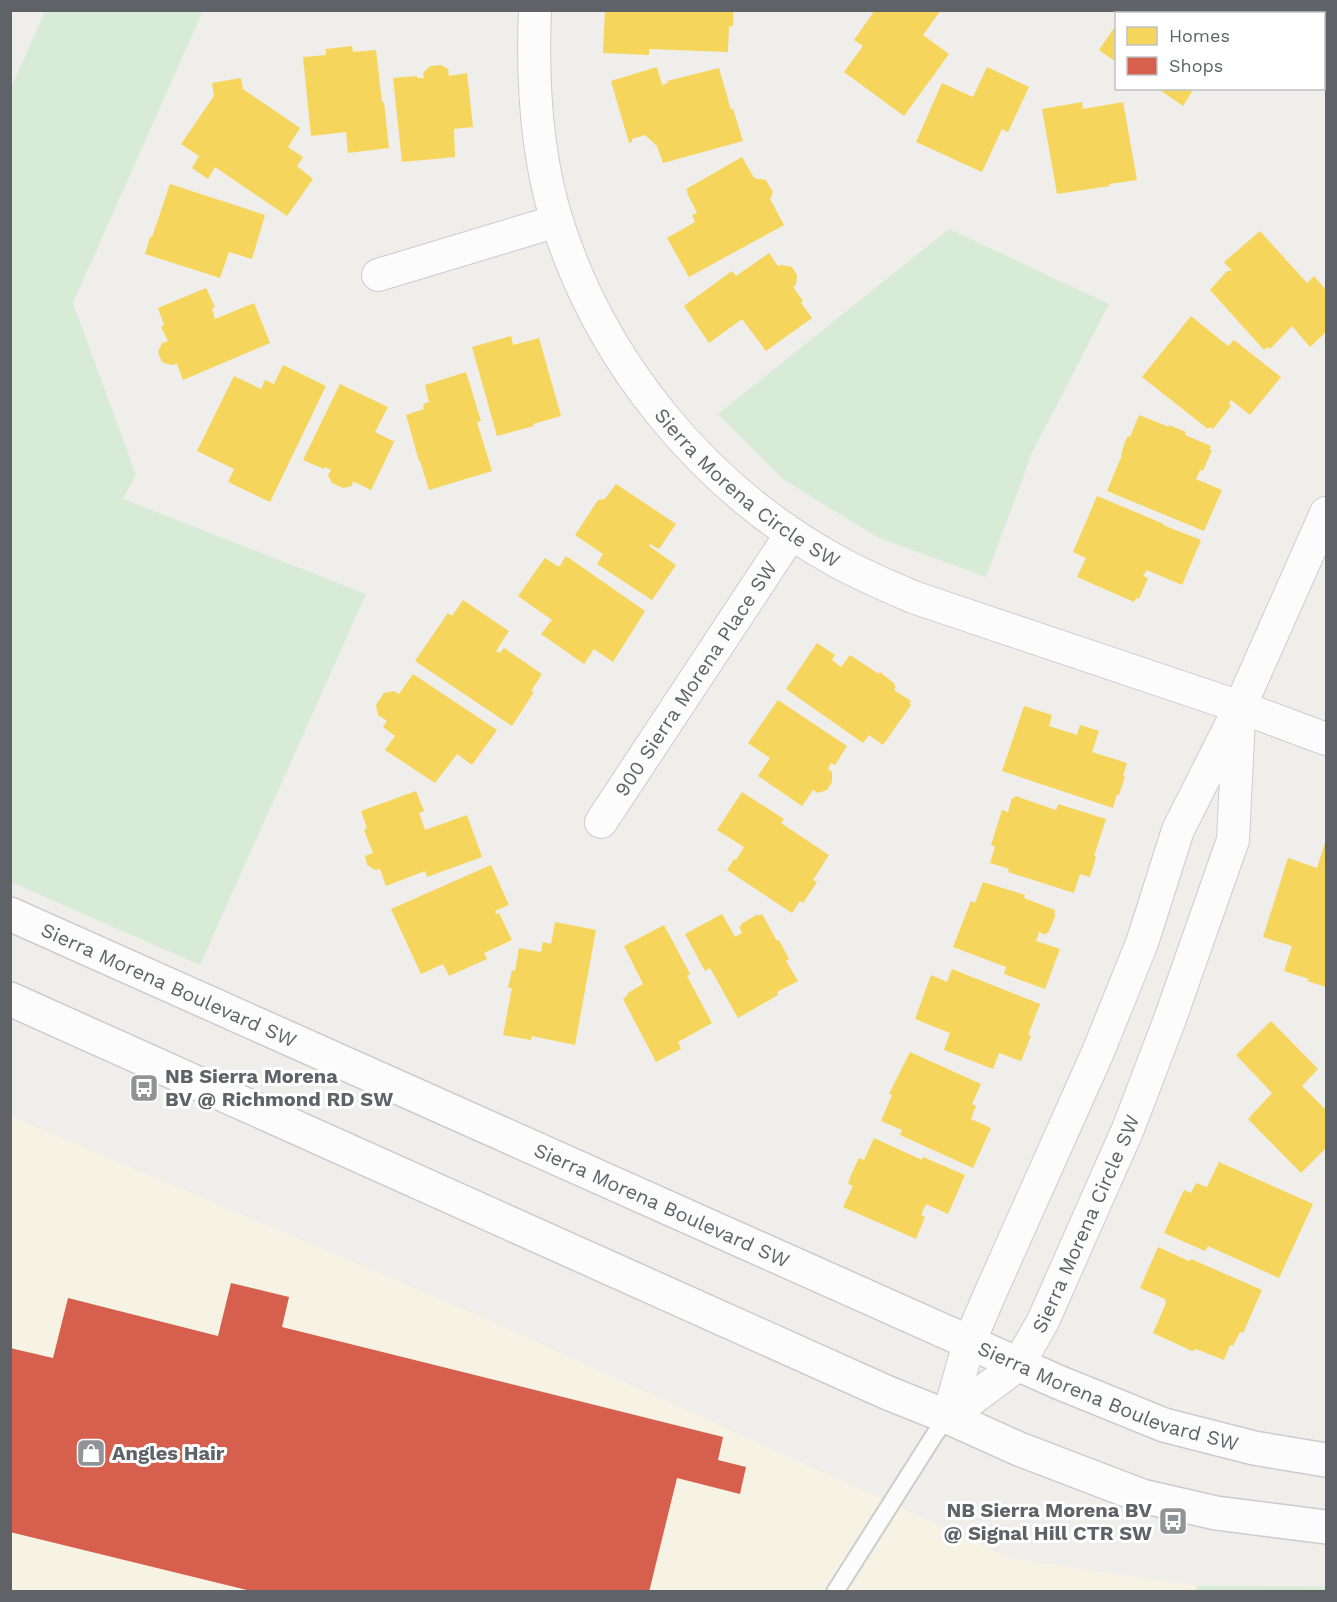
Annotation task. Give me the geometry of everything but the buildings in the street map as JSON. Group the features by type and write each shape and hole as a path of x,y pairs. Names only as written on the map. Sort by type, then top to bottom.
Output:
{"street":[{"name":"Sierra Morena Circle SW","path":"535,10 535,84 546,176 557,221 577,275 602,326 638,383 665,420 704,462 746,500 791,534 830,558 913,597 1240,707"},
{"path":"378,275 557,221"},
{"name":"Sierra Morena Circle SW","path":"948,1417 969,1343 1102,1041 1142,943 1178,830 1240,707 1326,513"},
{"name":"900 Sierra Morena Place SW","path":"601,822 791,534"},
{"name":"Sierra Morena Circle SW","path":"948,1417 1018,1365 1043,1321 1128,1129 1170,1019 1233,840 1240,707"},
{"path":"1240,707 1326,740"},
{"name":"Sierra Morena Boulevard SW","path":"10,914 1018,1365 1164,1425 1254,1448 1326,1460"},
{"path":"10,999 888,1393 1019,1449 1142,1496 1216,1513 1326,1527"}],"lane":[{"path":"835,1592 948,1417"}],"shaded area":[{"path":"10,1116 468,1311 1013,1559 1197,1586 1196,1591 11,1591"}],"green space":[{"path":"45,11 203,11 73,303 136,475 123,499 366,594 200,965 11,882 10,90"},
{"path":"949,229 1109,304 1032,453 986,577 879,538 784,480 718,414"},
{"path":"1197,1586 1326,1587 1326,1591 1196,1591"}],"place":[{"name":"NB Sierra Morena BV @ Richmond RD SW","path":"144,1088"},
{"name":"Angles Hair","path":"91,1453"},
{"name":"NB Sierra Morena BV @ Signal Hill CTR SW","path":"1173,1521"}]}
